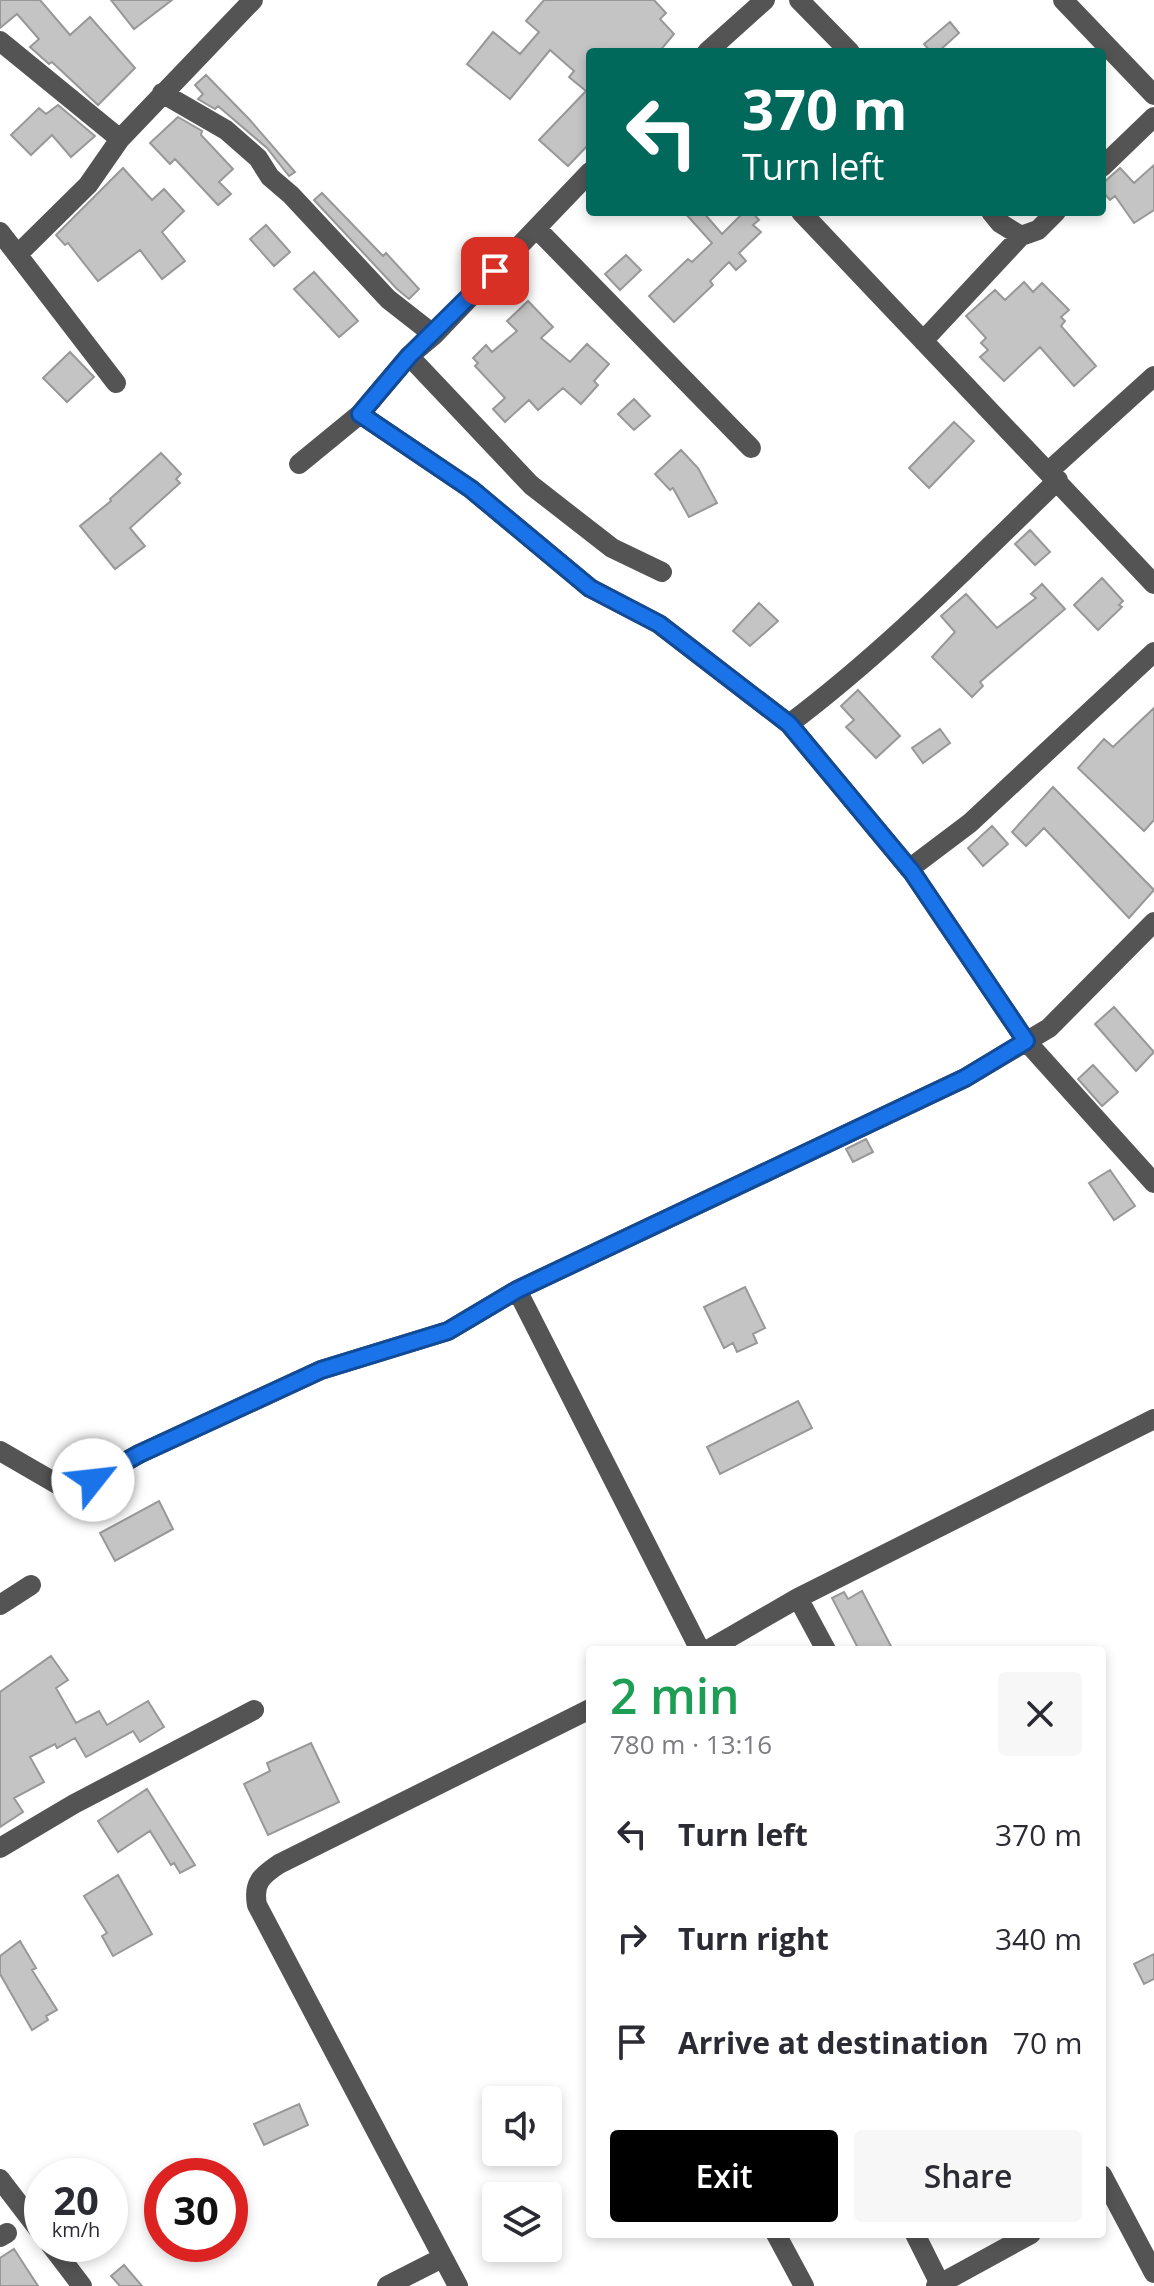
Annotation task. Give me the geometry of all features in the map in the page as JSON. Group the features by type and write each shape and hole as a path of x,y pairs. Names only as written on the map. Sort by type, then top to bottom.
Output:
{"street":[{"path":"116,383 7,246 88,185 120,139 253,0"},
{"path":"711,48 765,0"},
{"path":"799,0 846,48"},
{"path":"1063,0 1154,95"},
{"path":"0,41 120,139"},
{"path":"162,93 226,130 258,158 270,177 291,195 388,299 434,335"},
{"path":"1106,163 1154,117"},
{"path":"299,464 360,414 409,356 434,335 586,176"},
{"path":"805,216 1054,475 1154,584"},
{"path":"994,216 1021,236"},
{"path":"923,341 1021,236 1038,230 1052,216"},
{"path":"537,229 751,448"},
{"path":"409,356 531,485 612,548 662,572"},
{"path":"789,724 835,690 917,616 1154,376"},
{"path":"360,414 471,489 590,588 659,624 789,724 909,869 1026,1041 1154,1183"},
{"path":"909,869 970,823 1154,652"},
{"path":"0,1451 71,1492 139,1454 321,1370 448,1331 517,1290 965,1078 1049,1028 1154,922"},
{"path":"517,1290 698,1646"},
{"path":"715,1646 798,1598 1154,1419"},
{"path":"0,1605 31,1585"},
{"path":"798,1598 824,1646"},
{"path":"0,1848 74,1804 254,1710"},
{"path":"458,2286 257,1905 254,1889 262,1875 279,1864 586,1711"},
{"path":"0,2179 24,2210"},
{"path":"1106,2189 1154,2273"},
{"path":"778,2238 804,2286"},
{"path":"917,2238 939,2285 1024,2238"},
{"path":"387,2286 442,2258"},
{"path":"64,2262 82,2286"}],"building":[{"path":"0,0 40,0 70,35 90,17 135,68 98,105 52,62 49,64 30,47 39,39 17,14 0,28"},
{"path":"111,0 172,0 134,29"},
{"path":"544,0 654,0 666,13 660,19 674,34 662,48 586,48 586,91 569,77 574,71 550,50 510,99 467,64 493,32 520,54 539,32 526,21"},
{"path":"950,22 959,33 942,48 928,48 924,44"},
{"path":"206,75 295,172 289,176 267,148 218,106 215,109 198,99 203,94 195,85"},
{"path":"586,91 586,147 568,166 539,140"},
{"path":"58,105 95,136 71,157 52,135 31,155 11,135 39,108 46,114"},
{"path":"178,117 202,131 201,135 233,169 219,182 231,194 218,205 175,159 170,164 150,143"},
{"path":"1154,165 1154,210 1134,223 1115,196 1110,200 1106,196 1106,180 1120,168 1134,183"},
{"path":"123,168 152,200 164,189 184,211 162,232 185,261 162,279 140,250 98,281 68,243 65,245 56,235"},
{"path":"322,193 419,289 409,299 314,200"},
{"path":"688,216 706,216 722,234 740,216 756,216 759,220 753,225 761,232 739,253 746,261 736,270 729,262 710,281 713,285 674,322 649,296 688,259 692,262 712,243"},
{"path":"266,225 290,252 274,266 250,239"},
{"path":"626,255 641,270 620,290 605,274"},
{"path":"314,272 358,321 339,337 294,289"},
{"path":"1024,282 1033,292 1042,283 1069,310 1061,317 1065,321 1061,326 1096,366 1074,386 1040,347 1004,381 980,357 988,350 981,343 986,338 966,316 995,290 1005,300"},
{"path":"528,301 553,327 541,338 570,362 587,344 609,364 594,381 598,385 581,404 563,388 538,410 529,400 505,422 493,409 505,398 475,366 478,363 473,358 486,345 492,352 517,331 507,321"},
{"path":"70,352 94,377 67,402 43,378"},
{"path":"634,399 650,416 634,430 618,414"},
{"path":"954,422 974,441 929,488 909,468"},
{"path":"681,450 698,468 717,503 689,517 673,488 670,490 655,474"},
{"path":"161,453 181,474 176,479 180,483 130,528 145,546 115,569 80,526"},
{"path":"1030,530 1050,552 1035,565 1015,544"},
{"path":"1102,578 1123,601 1119,605 1122,607 1098,630 1074,605"},
{"path":"1042,584 1065,609 980,682 983,686 972,697 932,657 955,632 941,616 966,594 997,628 1036,598 1031,594"},
{"path":"759,603 778,621 750,646 733,631"},
{"path":"858,690 900,736 876,758 846,727 854,720 841,706"},
{"path":"1154,708 1154,820 1144,831 1078,768 1104,739 1113,747"},
{"path":"940,729 950,743 923,763 912,748"},
{"path":"1053,787 1154,890 1129,918 1044,828 1026,846 1012,832"},
{"path":"992,826 1008,844 983,866 968,848"},
{"path":"1114,1007 1154,1052 1136,1071 1095,1024"},
{"path":"1093,1065 1118,1092 1102,1106 1078,1079"},
{"path":"866,1139 873,1152 853,1162 846,1149"},
{"path":"1110,1170 1135,1206 1114,1220 1089,1183"},
{"path":"745,1287 765,1328 753,1334 757,1343 737,1352 733,1343 724,1348 704,1307"},
{"path":"798,1401 812,1428 720,1474 707,1447"},
{"path":"159,1501 173,1529 115,1561 100,1533"},
{"path":"862,1591 891,1646 857,1646 832,1598 844,1592 848,1599"},
{"path":"51,1656 68,1680 56,1688 76,1723 99,1711 107,1725 148,1701 164,1727 140,1742 133,1731 86,1757 75,1738 30,1757 44,1782 14,1798 23,1812 0,1827 0,1692"},
{"path":"311,1743 339,1802 268,1835 244,1784 270,1771 267,1763"},
{"path":"147,1789 195,1865 180,1873 174,1863 171,1865 150,1831 118,1852 98,1821"},
{"path":"118,1875 152,1934 113,1956 102,1936 107,1933 84,1896"},
{"path":"20,1941 36,1968 32,1970 57,2010 32,2030 0,1974 0,1956"},
{"path":"1154,1954 1154,1979 1144,1984 1134,1964"},
{"path":"299,2104 308,2125 264,2145 254,2124"},
{"path":"14,2249 38,2286 0,2286 0,2258"},
{"path":"124,2265 142,2286 120,2286 111,2276"}],"route":[{"path":"93,1480 139,1454 321,1370 448,1331 517,1290 965,1078 1026,1041 912,872 789,724 659,624 590,588 471,489 360,414 409,356 434,335 495,271"}]}
